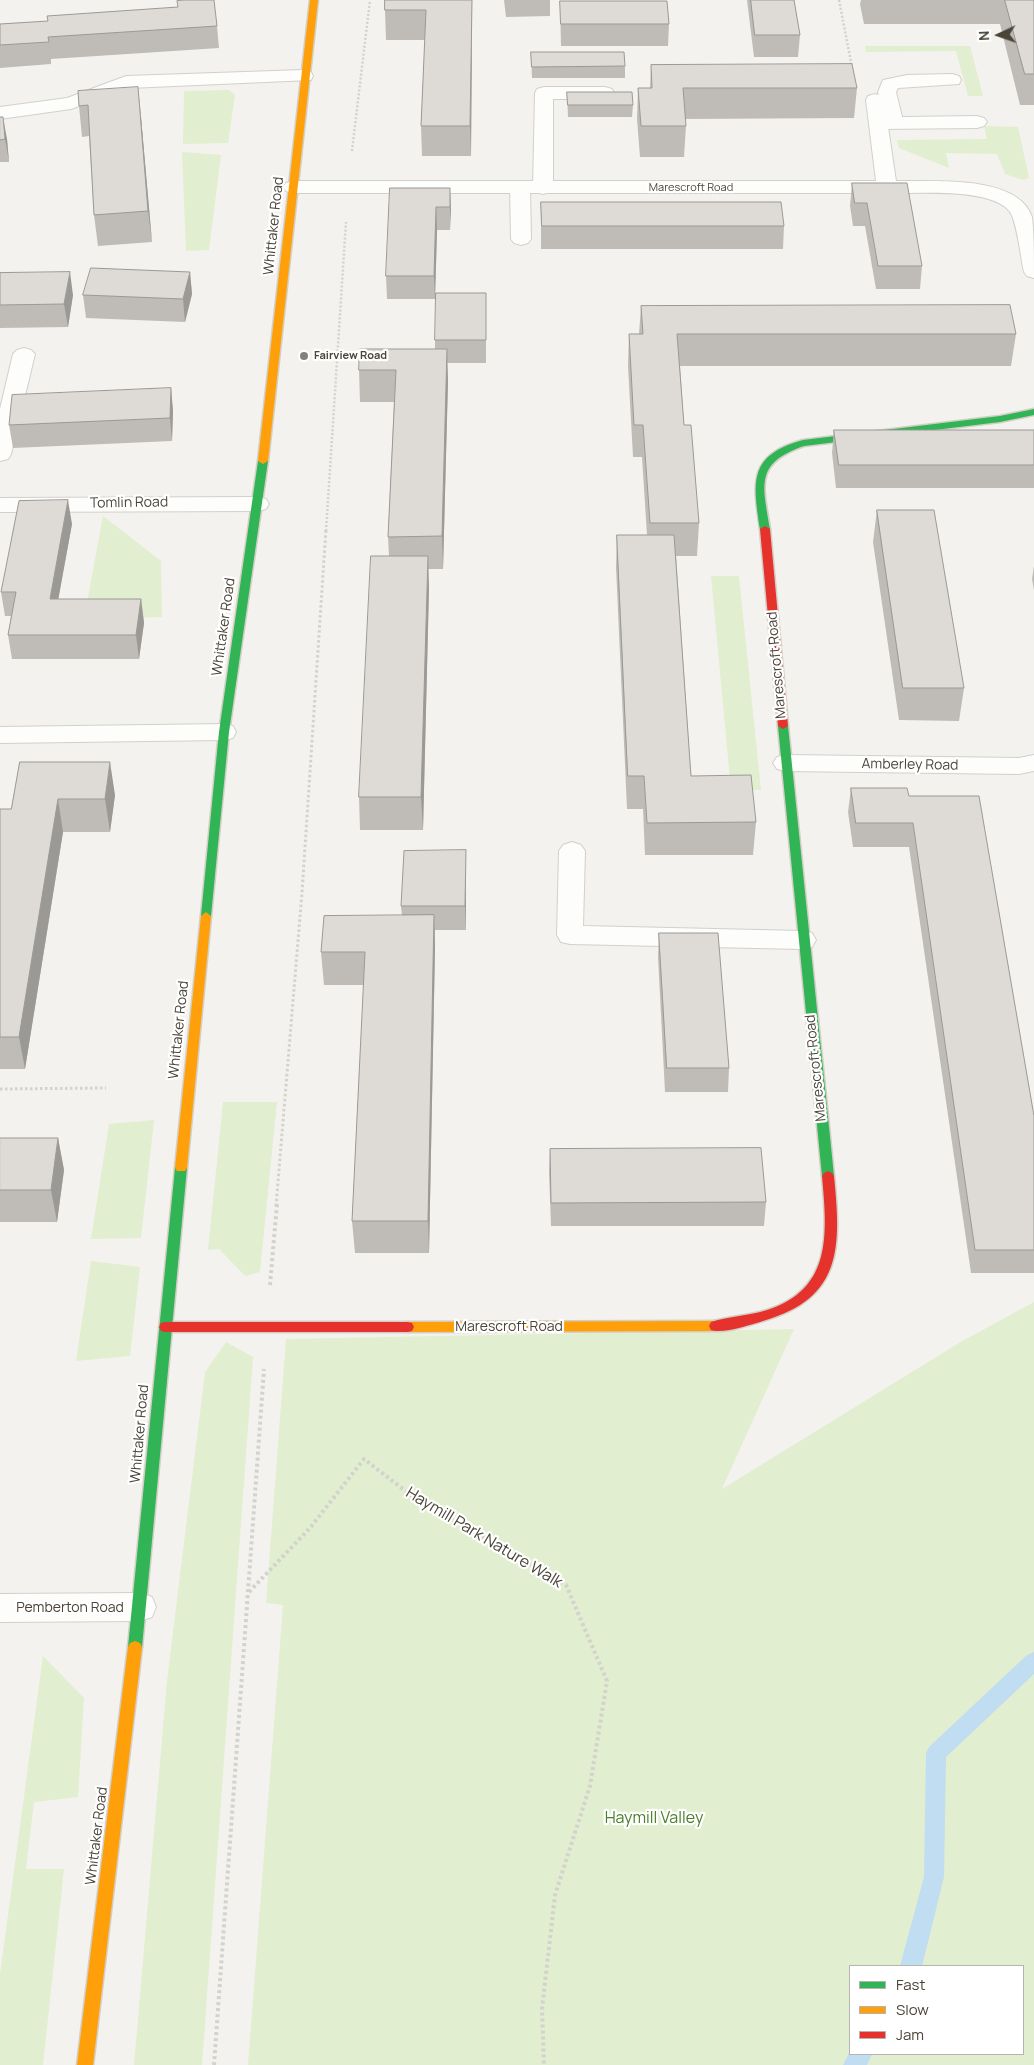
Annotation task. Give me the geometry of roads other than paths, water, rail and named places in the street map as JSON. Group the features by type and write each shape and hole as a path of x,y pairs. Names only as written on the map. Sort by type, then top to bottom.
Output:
{"street":[{"name":"Whittaker Road","path":"85,2065 140,1607 165,1327 224,732 258,504 304,76 314,0"},
{"path":"0,113 71,103 126,82 304,76"},
{"path":"887,187 886,123 887,92 890,84 907,81 952,80"},
{"path":"543,188 544,93 612,93"},
{"path":"875,100 886,123"},
{"path":"886,123 977,122"},
{"name":"Marescroft Road","path":"293,187 887,187 983,191 1005,197 1018,208 1022,216 1034,272"},
{"path":"520,188 521,239"},
{"path":"0,454 24,354"},
{"name":"Marescroft Road","path":"165,1327 705,1327 752,1320 770,1315 780,1312 804,1299 826,1265 833,1239 760,478 766,464 788,446 1000,419 1034,412"},
{"name":"Tomlin Road","path":"0,505 258,504"},
{"path":"0,735 224,732"},
{"name":"Amberley Road","path":"786,763 1019,766 1034,763"},
{"path":"572,851 570,935 803,940"},
{"name":"Pemberton Road","path":"0,1608 140,1607"}],"waterway":[{"path":"911,1965 934,1877 936,1753 1034,1661"},
{"path":"854,2065 860,2055"}],"place":[{"name":"Fairview Road","path":"304,356"}],"park label":[{"name":"Haymill Valley","path":"654,1819"}]}
